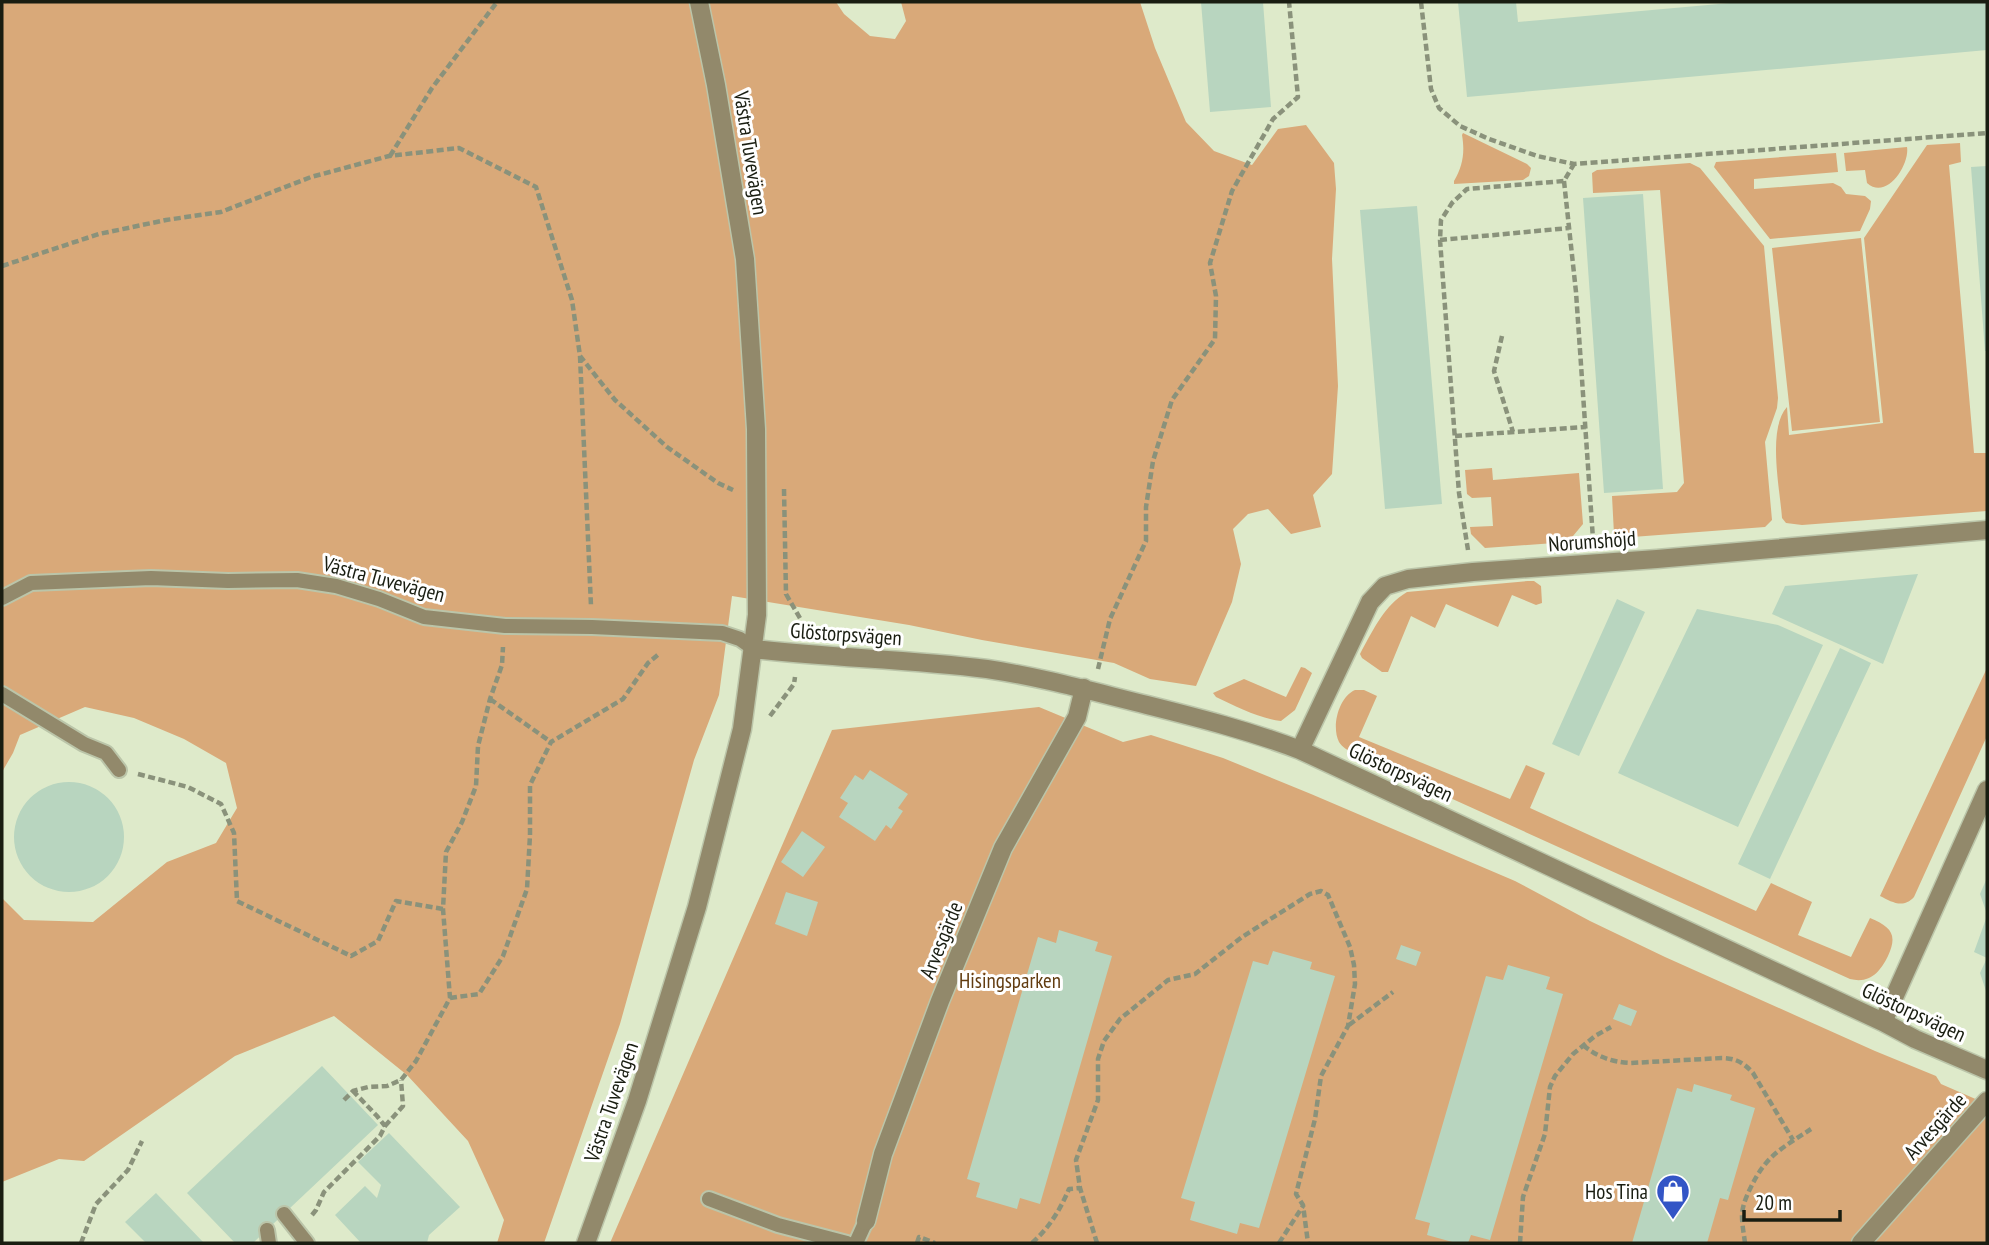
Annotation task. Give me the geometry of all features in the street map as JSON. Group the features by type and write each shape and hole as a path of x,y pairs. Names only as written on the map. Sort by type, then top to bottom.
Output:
{"street":[{"name":"Västra Tuvevägen","path":"586,1243 637,1101 697,907 742,729 754,649 757,615 756,429 744,259 716,85 699,2"},
{"name":"Norumshöjd","path":"1300,750 1317,709 1370,602 1385,586 1408,579 1474,572 1987,530"},
{"name":"Glöstorpsvägen","path":"754,649 922,662 1028,675 1244,730 1300,750 1914,1039 1987,1070"},
{"name":"Arvesgärde","path":"866,1221 883,1154 940,1001 1003,848 1077,717 1084,688"},
{"path":"1883,1023 1987,790"},
{"name":"Arvesgärde","path":"1861,1243 1987,1101"}],"lane":[{"name":"Västra Tuvevägen","path":"2,598 31,583 42,582 151,578 297,580 336,586 424,617 505,626 722,633 740,639 754,649"},
{"path":"2,694 84,744 106,753 120,770"},
{"path":"709,1199 778,1225 847,1243"},
{"path":"284,1214 307,1243"},
{"path":"856,1243 866,1221"}],"path":[{"path":"389,156 432,88 497,2"},
{"path":"1098,670 1110,619 1146,541 1146,507 1153,461 1172,400 1215,339 1216,296 1210,264 1232,191 1273,119 1298,97 1289,2"},
{"path":"1421,2 1431,89 1439,108 1460,126 1537,156 1574,164 1987,133"},
{"path":"2,266 99,234 221,212 311,177 389,156 459,148 536,187 572,300 580,356 592,627"},
{"path":"1574,164 1564,181 1576,292 1595,563"},
{"path":"1474,572 1464,533 1459,493 1440,240 1441,220 1451,203 1467,189 1564,181"},
{"path":"1440,240 1569,228"},
{"path":"1502,336 1494,371 1513,432"},
{"path":"580,356 615,400 667,447 718,483 757,500"},
{"path":"1455,436 1586,427"},
{"path":"344,1100 353,1091 387,1086 401,1080 416,1060 450,998 443,909 446,852 462,822 476,786 478,746 502,665 505,626"},
{"path":"450,998 479,994 503,956 527,889 530,785 551,742 622,699 648,663 685,631"},
{"path":"490,699 551,742"},
{"path":"120,770 188,787 221,804 234,833 237,901 351,956 378,941 397,901 443,909"},
{"path":"1325,892 1328,886"},
{"path":"1308,1243 1303,1205 1296,1194 1315,1119 1321,1076 1348,1026 1355,984 1350,947 1325,892"},
{"path":"1097,1243 1080,1188 1076,1160 1098,1100 1098,1059 1104,1041 1120,1019 1168,980 1195,974 1242,937 1311,894 1325,892"},
{"path":"1348,1026 1393,992"},
{"path":"1520,1243 1523,1197 1545,1134 1550,1087 1555,1076 1583,1045 1611,1027"},
{"path":"1583,1045 1592,1053 1616,1062 1722,1058 1739,1061 1753,1073 1793,1140"},
{"path":"298,1231 316,1210 324,1192 380,1136 385,1126 403,1106 401,1080"},
{"path":"353,1091 385,1126"},
{"path":"1745,1243 1742,1214 1746,1196 1756,1175 1767,1159 1811,1129"},
{"path":"81,1243 96,1204 128,1170 142,1142"},
{"path":"1032,1243 1046,1230 1069,1189 1080,1188"},
{"path":"1279,1243 1303,1205"},
{"path":"917,1243 919,1237 935,1243"}],"green space":[{"path":"2,2 836,2 844,14 870,36 895,39 906,21 901,2 1140,2 1155,48 1186,122 1214,151 1252,165 1278,129 1306,125 1334,163 1336,189 1332,259 1338,386 1332,474 1313,495 1321,527 1291,534 1268,509 1248,514 1233,529 1241,564 1232,602 1196,686 1150,679 1114,663 732,596 719,695 694,760 620,1024 544,1243 497,1243 504,1220 468,1141 407,1075 334,1016 235,1056 84,1161 59,1159 2,1182 2,898 24,920 93,922 167,862 216,843 237,808 226,763 184,739 134,718 85,707 20,735 2,772"},
{"path":"1463,133 1527,164 1531,168 1529,176 1523,180 1454,184 1462,159"},
{"path":"1960,143 1961,162 1949,165 1974,453 1987,453 1987,511 1802,525 1786,523 1782,518 1776,460 1781,417 1787,407 1789,435 1883,423 1864,238 1927,145"},
{"path":"1907,147 1901,171 1889,184 1882,187 1867,183 1865,170 1846,171 1844,153"},
{"path":"1836,153 1838,172 1754,179 1754,189 1833,183 1841,187 1846,194 1865,196 1871,201 1860,231 1770,239 1714,167 1716,162"},
{"path":"1690,163 1700,168 1764,246 1778,398 1765,442 1772,520 1765,527 1619,538 1614,534 1612,496 1677,492 1684,483 1660,190 1593,193 1592,173 1597,170"},
{"path":"1861,238 1880,422 1792,431 1772,248"},
{"path":"1492,468 1493,480 1579,473 1583,524 1568,542 1485,548 1471,534 1470,527 1493,526 1491,497 1472,498 1467,494 1465,470"},
{"path":"1534,581 1541,586 1542,603 1536,605 1512,595 1498,627 1446,604 1435,628 1411,616 1388,672 1382,672 1360,654 1386,610 1407,592"},
{"path":"1301,667 1312,673 1295,710 1281,721 1248,712 1213,693 1244,679 1286,697"},
{"path":"1987,668 1987,736 1914,897 1902,904 1880,896"},
{"path":"1355,690 1364,690 1377,696 1359,737 1510,799 1526,765 1545,773 1530,808 1756,911 1771,883 1812,902 1798,935 1851,957 1870,918 1891,932 1892,942 1888,956 1874,975 1863,980 1850,979 1353,754 1339,742 1336,720 1341,705"},
{"name":"Hisingsparken","path":"1039,707 1123,742 1151,735 1223,758 1311,794 1515,881 1665,957 1936,1076 1941,1084 1987,1104 1987,1243 610,1243 832,730"}],"building":[{"path":"1201,2 1263,2 1271,107 1210,112"},
{"path":"1458,2 1516,2 1518,22 1741,2 1987,2 1987,50 1467,97"},
{"path":"1987,166 1987,351 1985,351 1971,167"},
{"path":"1643,194 1663,489 1604,493 1583,198"},
{"path":"1417,206 1442,504 1385,509 1360,210"},
{"path":"1918,574 1883,664 1772,614 1785,586"},
{"path":"1617,599 1645,612 1579,756 1552,744"},
{"path":"1697,609 1778,625 1823,645 1738,827 1618,773"},
{"path":"1840,648 1871,663 1770,879 1738,864"},
{"path":"870,770 908,794 898,808 903,811 891,829 886,825 875,841 839,817 848,803 840,798 855,775 863,780"},
{"path":"69,782 90,786 108,798 120,816 124,837 120,858 108,876 90,888 69,892 48,888 30,876 18,858 14,837 18,816 30,798 48,786"},
{"path":"802,831 825,847 803,877 781,862"},
{"path":"1987,878 1987,914 1980,894"},
{"path":"786,892 818,902 807,936 775,924"},
{"path":"1987,916 1987,958 1974,952"},
{"path":"1059,930 1098,942 1095,951 1112,956 1040,1204 1020,1198 1017,1209 976,1197 980,1183 967,1179 1038,937 1056,943"},
{"path":"1401,945 1421,952 1416,966 1396,959"},
{"path":"1273,951 1312,962 1310,969 1335,976 1259,1228 1240,1223 1237,1234 1190,1220 1195,1202 1181,1198 1253,961 1268,965"},
{"path":"1987,958 1987,994 1980,973"},
{"path":"1508,965 1550,977 1546,989 1563,994 1490,1240 1471,1235 1468,1243 1456,1243 1427,1235 1430,1223 1415,1219 1486,976 1503,980"},
{"path":"1619,1004 1637,1011 1631,1026 1613,1019"},
{"path":"322,1066 378,1125 253,1243 235,1243 187,1193"},
{"path":"1694,1084 1732,1095 1730,1100 1755,1108 1728,1200 1720,1198 1707,1243 1632,1243 1677,1088 1692,1092"},
{"path":"389,1133 460,1207 429,1235 427,1243 361,1243 335,1215 365,1186 377,1198 381,1185 358,1162"},
{"path":"156,1193 204,1243 146,1243 125,1222"}],"place":[{"name":"Hos Tina","path":"1673,1221"}]}
